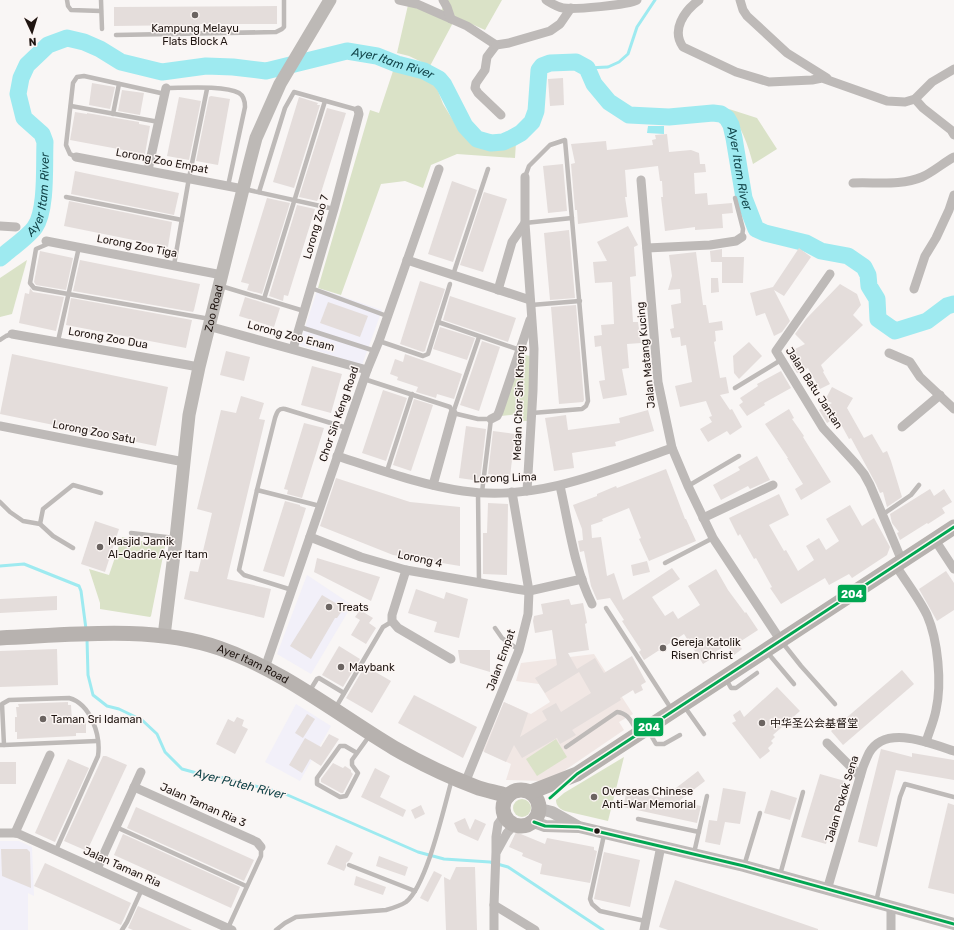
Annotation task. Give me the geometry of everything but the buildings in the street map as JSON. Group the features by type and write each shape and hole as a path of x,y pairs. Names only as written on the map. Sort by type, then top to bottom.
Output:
{"main road":[{"name":"Zoo Road","path":"164,636 189,415 209,323 256,138 280,84 330,0"},
{"path":"531,792 577,774 954,528"},
{"name":"Ayer Itam Road","path":"0,638 139,634 164,636 217,648 265,668 371,734 421,763 465,783 507,811"},
{"path":"538,812 538,800 531,792 526,790 516,790 507,811 524,827 577,774"}],"street":[{"path":"399,0 417,4 452,19 474,30 496,45 509,43 550,31 560,24 571,8"},
{"path":"443,0 452,19"},
{"path":"546,0 562,8 621,4 637,0"},
{"path":"699,0 687,11 680,24 678,34 684,47 736,72 769,82 812,80 822,78 887,101 905,102 915,99 932,82 954,69"},
{"path":"740,0 743,10 748,16 787,53 832,81"},
{"path":"496,45 487,57 485,70 476,83 475,88 478,93 501,115"},
{"path":"148,170 165,91"},
{"path":"915,99 922,108 952,130 954,135"},
{"name":"Lorong Zoo 7","path":"293,349 334,209 359,114 358,110"},
{"name":"Lorong Zoo Empat","path":"76,157 244,188"},
{"path":"853,183 900,183 916,179 924,176 954,157"},
{"name":"Chor Sin Keng Road","path":"265,668 337,456 439,169"},
{"name":"Medan Chor Sin Kheng","path":"526,177 525,223 534,349 527,491"},
{"name":"Jalan Matang Kucing","path":"641,180 658,382 672,448 712,538 781,641"},
{"path":"914,289 925,256 936,238 954,195"},
{"path":"498,290 512,242 525,223"},
{"path":"0,226 16,227"},
{"path":"647,248 710,245 736,241 742,237"},
{"name":"Lorong Zoo Tiga","path":"49,241 174,265 221,280"},
{"path":"407,260 530,302"},
{"name":"Jalan Batu Jantan","path":"830,274 776,351 823,428 864,474 882,515 899,563 927,615 932,630 937,659 938,697 936,711 926,742"},
{"name":"Medan Chor Sin Kheng","path":"491,419 497,416 500,412 531,315"},
{"name":"Lorong Zoo Enam","path":"209,323 293,349 366,374"},
{"name":"Lorong Zoo Dua","path":"12,334 199,367"},
{"path":"889,353 910,362 920,377 954,409"},
{"path":"902,427 940,395"},
{"path":"433,485 453,413"},
{"name":"Lorong Zoo Satu","path":"0,426 184,462"},
{"name":"Lorong Lima","path":"337,456 433,485 464,491 512,492 560,486 591,477 672,448"},
{"path":"703,518 773,485"},
{"path":"560,486 584,589 592,604"},
{"name":"Jalan Empat","path":"465,783 519,650 528,614 529,591 512,492"},
{"name":"Lorong 4","path":"310,537 361,557 406,570 529,591"},
{"path":"935,540 954,569"},
{"path":"406,570 392,615 392,621 398,628 451,659"},
{"path":"529,591 582,579"},
{"name":"Jalan Pokok Sena","path":"827,890 860,776 870,752 879,742 891,737 906,737 954,751"},
{"path":"827,743 860,776"},
{"path":"15,833 50,749"},
{"path":"97,869 141,772"},
{"name":"Jalan Taman Ria 3","path":"134,787 257,842 261,847"},
{"path":"494,930 496,852 507,833 507,811"},
{"path":"538,812 552,812 579,827 780,876 876,903 940,925 954,924"},
{"name":"Jalan Taman Ria","path":"0,833 15,833 56,850 230,929"},
{"path":"644,926 661,846"},
{"path":"494,904 535,930"},
{"path":"891,908 891,930"}],"lane":[{"path":"67,0 68,6 71,10 101,11"},
{"path":"101,0 102,29"},
{"path":"116,36 276,32 284,26 284,0"},
{"path":"76,157 70,154 66,146 73,83 77,77 84,76 119,84 165,91 222,89 235,92 242,96 245,103 228,186"},
{"path":"113,114 119,84"},
{"path":"174,265 189,178 207,89"},
{"path":"259,192 285,108 294,92 358,110"},
{"path":"264,299 325,100"},
{"path":"71,106 159,122"},
{"path":"526,177 529,166 550,145 565,140 588,401 586,406 582,409 532,413"},
{"path":"453,275 488,169"},
{"path":"244,188 334,209"},
{"path":"66,197 182,220"},
{"path":"735,198 743,229 742,237"},
{"path":"525,223 572,218"},
{"path":"49,241 36,249 30,283 34,288 209,323"},
{"path":"58,342 79,247"},
{"path":"221,280 264,299 305,311"},
{"path":"379,341 426,356 428,354 450,284"},
{"path":"311,288 387,316"},
{"path":"530,302 580,301"},
{"path":"438,322 520,350"},
{"path":"300,328 375,351"},
{"path":"0,340 12,334"},
{"path":"453,413 479,337"},
{"path":"735,388 781,360"},
{"path":"366,374 412,394 450,407 453,413 478,419 491,419 480,492 478,583"},
{"path":"387,471 412,394"},
{"path":"292,590 244,576 239,570 256,490 275,418 280,409 285,409 348,428"},
{"path":"688,486 739,456"},
{"path":"40,524 43,509 73,485 101,493"},
{"path":"882,515 911,495 919,485"},
{"path":"256,490 320,506"},
{"path":"0,502 10,512 23,521 40,524 53,536 73,548"},
{"path":"131,533 176,538"},
{"path":"665,563 712,538"},
{"path":"606,608 678,708 704,734"},
{"path":"334,710 383,627 392,621"},
{"path":"495,628 502,638 519,650"},
{"path":"781,641 800,666 835,704"},
{"path":"765,651 794,684"},
{"path":"725,678 731,688 736,688 757,673"},
{"path":"308,694 319,678 344,693"},
{"path":"56,850 98,756 97,741 92,718 79,703 69,698 9,700 2,704 2,745 50,749 97,741"},
{"path":"566,747 617,712 627,715 656,744 664,744 680,735"},
{"path":"357,753 345,746 340,746 317,778 317,784 340,797 346,796 357,775 357,770 352,763 357,753 371,734"},
{"path":"276,930 296,917 394,908 406,901 419,884 435,838 465,783"},
{"path":"876,903 905,784 954,797"},
{"path":"780,876 803,792"},
{"path":"693,854 707,796"},
{"path":"744,866 760,813"},
{"path":"638,819 699,832"},
{"path":"116,827 246,886"},
{"path":"604,833 591,892 590,899 592,904 600,911 644,926"},
{"path":"230,929 246,886 261,856 261,847"},
{"path":"349,865 415,891"},
{"path":"122,930 142,888"}],"shaded area":[{"path":"318,288 382,310 362,365 299,345"},
{"path":"307,575 352,605 311,674 277,654"},
{"path":"594,654 633,714 619,722 624,730 558,775 542,781 506,780 511,764 483,751 504,702 531,714 550,702 539,684 516,681 521,663"},
{"path":"296,704 331,726 300,781 265,762"},
{"path":"0,841 19,841 32,847 34,896 28,893 28,930 0,930"}],"green space":[{"path":"447,0 502,0 485,30 456,17 430,66 409,56 397,53 408,5 438,16"},
{"path":"393,71 429,79 435,83 443,104 456,125 473,141 483,147 499,147 516,142 515,158 457,154 431,165 423,188 405,181 381,184 341,295 318,288 370,110 379,113"},
{"path":"729,109 757,118 777,149 753,164 744,136"},
{"path":"27,260 12,314 0,317 0,278"},
{"path":"525,355 530,356 528,421 519,421 519,414 501,416 522,358"},
{"path":"122,537 165,546 150,617 100,609 100,603 89,569 109,575"},
{"path":"556,739 567,757 537,776 526,759"},
{"path":"624,757 608,821 565,811 558,806 556,800 564,793"},
{"path":"522,799 528,802 531,808 528,814 522,817 516,814 513,808 516,802"}],"water":[{"path":"648,126 664,126 664,134 647,133"}],"waterway":[{"path":"587,68 608,67 619,62 628,54 637,27 655,0"},
{"name":"Ayer Itam River","path":"0,258 25,238 35,227 39,219 43,198 45,142 42,134 24,118 18,94 21,78 27,65 48,45 67,38 84,42 100,49 121,62 162,72 206,66 233,67 266,71 347,51 377,56 397,64 424,71 439,79 444,85 465,126 477,139 491,143 503,142 512,138 521,133 532,122 536,111 539,70 542,66 550,63 576,62 587,68 594,84 609,102 629,115 669,117 713,113 721,114 727,118 731,125 734,138 744,198 756,229 765,233 806,243 821,251 848,256 864,267 868,275 869,286 877,299 878,319 895,331 927,321 947,306 954,304"},
{"name":"Ayer Puteh River","path":"0,566 24,564 79,586 86,629"},
{"name":"Ayer Puteh River","path":"87,639 88,675 93,695 107,706 119,709 142,720 157,734 165,752 182,769 283,793 418,852 444,859 490,862 508,867 603,930"}],"transit line":[{"name":"204","path":"550,798 577,774 954,527"},
{"name":"204","path":"534,822 545,826 579,827 744,866 954,924"}],"place":[{"name":"Kampung Melayu Flats Block A","path":"195,15"},
{"name":"Masjid Jamik Al-Qadrie Ayer Itam","path":"100,547"},
{"name":"Treats","path":"329,607"},
{"name":"Gereja Katolik Risen Christ","path":"663,648"},
{"name":"Maybank","path":"341,667"},
{"name":"Taman Sri Idaman","path":"43,719"},
{"name":"中华圣公会基督堂","path":"762,723"},
{"name":"Overseas Chinese Anti-War Memorial","path":"594,797"}]}
